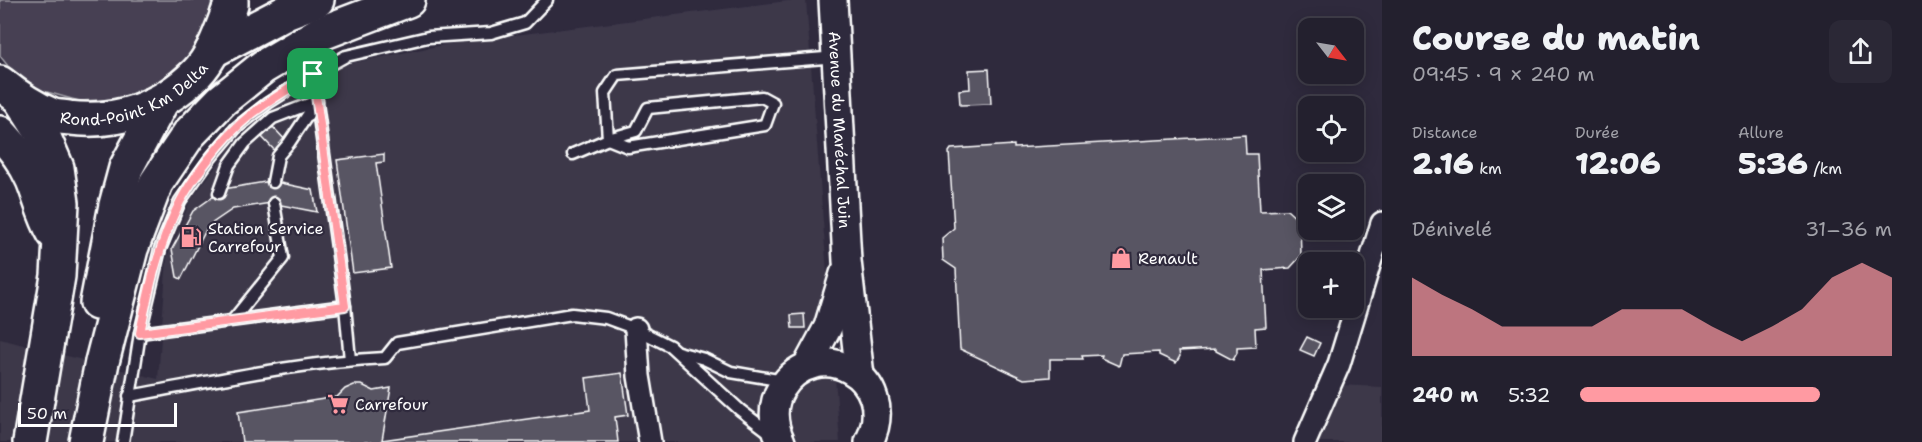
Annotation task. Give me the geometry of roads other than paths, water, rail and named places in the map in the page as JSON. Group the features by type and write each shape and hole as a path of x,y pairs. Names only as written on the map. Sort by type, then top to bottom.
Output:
{"main road":[{"name":"Rond-Point Km Delta","path":"11,92 53,115 86,120 121,117 162,101 196,74 212,51 231,0"},
{"path":"212,51 288,11 317,0"},
{"path":"86,442 102,362 131,249 156,183 189,134 222,100 262,68 319,34 408,0"},
{"path":"11,92 42,133 57,168 62,204 58,276 30,442"},
{"path":"71,442 116,205 126,168 162,101"},
{"path":"0,133 21,156 60,245"}],"street":[{"name":"Avenue du Maréchal Juin","path":"833,0 847,261 860,376"},
{"path":"1305,442 1339,364 1382,223"},
{"name":"Avenue du Maréchal Juin","path":"781,442 776,430 774,412 777,395 797,374 828,327 847,261"},
{"path":"636,329 639,376 650,442"},
{"path":"797,374 821,363 835,363 860,376 870,387 878,415 875,430 869,442"}],"lane":[{"path":"123,442 140,333 160,249 180,201 209,160 236,128 268,103 346,56 428,37 491,33 525,23 547,0"},
{"path":"608,140 604,93 617,75 837,57"},
{"path":"313,74 345,306 350,360"},
{"path":"573,154 608,140 636,131 648,108 762,97 773,103 765,125 628,147 608,140"},
{"path":"273,182 278,156 316,101"},
{"path":"219,193 229,165 245,143 273,118 316,101"},
{"path":"233,320 282,258 274,203"},
{"path":"140,333 345,306"},
{"path":"129,396 350,360 385,358 397,343 572,314 606,318 660,341 675,351 740,410 781,442"},
{"path":"675,351 704,359 731,372 797,374"}],"place":[{"name":"Station Service Carrefour","path":"191,237"},
{"name":"Renault","path":"1121,258"},
{"name":"Carrefour","path":"338,404"}]}
